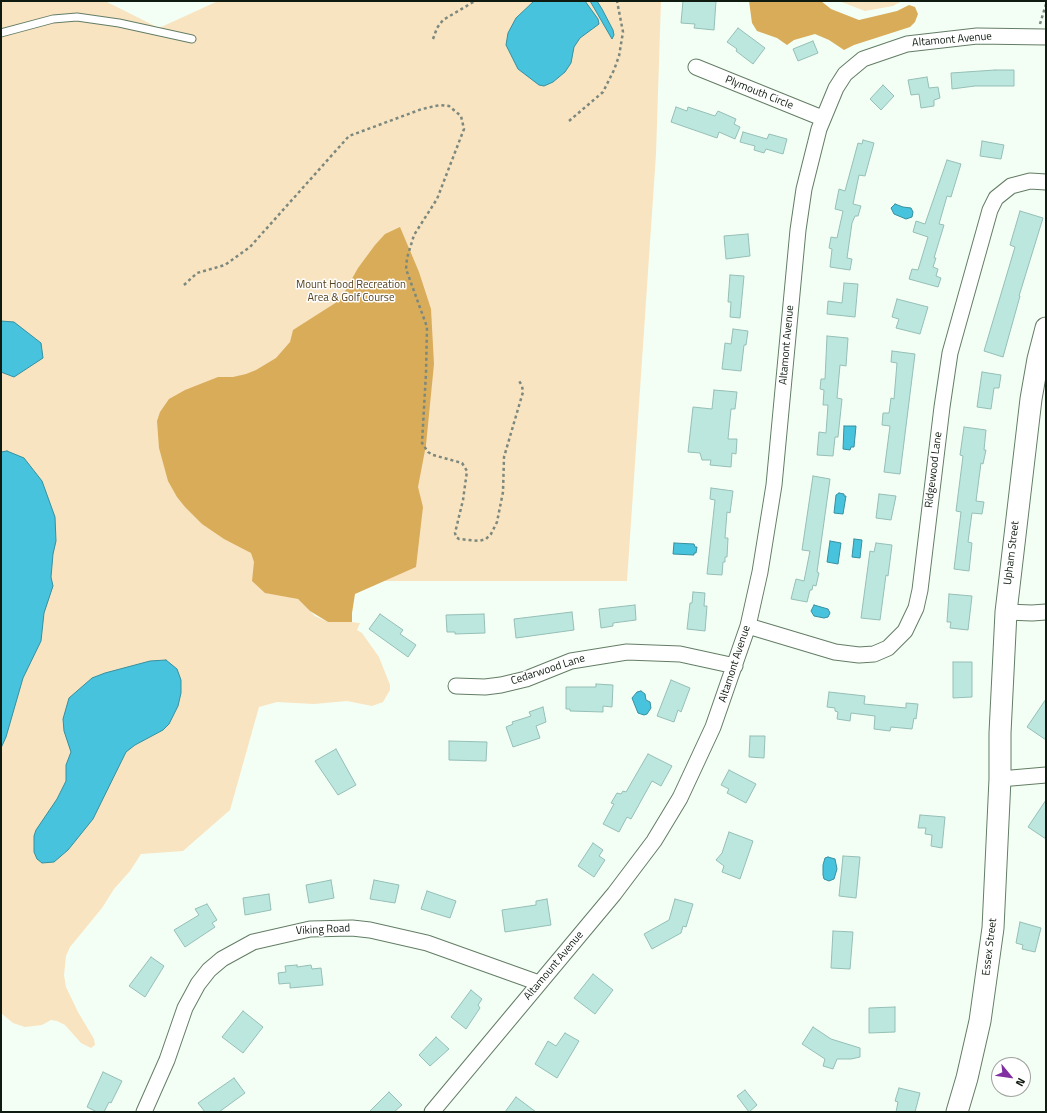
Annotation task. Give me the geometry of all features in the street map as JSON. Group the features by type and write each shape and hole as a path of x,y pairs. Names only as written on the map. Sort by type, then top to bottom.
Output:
{"main road":[{"name":"Upham Street","path":"1000,779 1000,734 1006,612 1029,413 1037,365 1046,328"},
{"name":"Essex Street","path":"957,1112 972,1057 988,972 995,902 1000,779"}],"street":[{"name":"Altamont Avenue","path":"670,816 704,749 735,666 748,626 760,572 771,510 802,200 809,164 822,118 836,88 845,74 857,63 872,54 907,44 977,36 1041,36"},
{"name":"Plymouth Circle","path":"696,67 822,118"},
{"name":"Ridgewood Lane","path":"748,626 835,652 859,655 874,654 888,648 905,631 916,608 920,590 942,407 950,354 990,210 996,198 1011,186 1030,180 1046,182"},
{"path":"1006,612 1046,612"},
{"name":"Cedarwood Lane","path":"456,686 486,687 501,685 526,679 571,661 627,652 650,651 680,654 735,666"},
{"path":"1000,779 1046,775"},
{"name":"Altamount Avenue","path":"432,1112 614,894 654,841 670,816"},
{"name":"Viking Road","path":"144,1112 167,1060 188,1002 198,984 209,970 238,949 253,942 292,932 338,928 385,932 427,943 539,983"}],"lane":[{"path":"1,33 53,19 77,17 119,24 192,40"}],"path":[{"path":"433,39 437,28 443,20 475,1"},
{"path":"569,121 603,92 614,70 619,56 623,32 617,1"},
{"path":"1041,36 1046,4"},
{"path":"184,285 197,273 225,265 250,247 349,136 422,109 440,105 449,106 461,116 464,129 437,199 414,235 407,258 406,269 426,326 426,373 422,443 428,452 433,455 462,463 467,471 463,500 455,533 456,537 459,539 479,542 486,539 491,534 497,522 503,492 504,456 515,425 523,392 522,386 518,379"}],"green space":[{"name":"Mount Hood Recreation Area & Golf Course","path":"1,1 105,1 159,28 218,1 661,1 656,154 627,581 296,581 298,599 315,616 328,622 341,621 360,623 357,630 362,633 379,657 390,685 390,690 383,702 372,706 347,701 314,704 277,702 259,707 230,810 183,851 141,854 130,871 114,889 102,908 70,947 66,956 64,975 66,987 78,1012 94,1039 95,1045 91,1048 81,1043 65,1025 57,1021 51,1020 42,1025 25,1027 13,1023 1,1013"},
{"path":"749,1 821,1 831,9 859,20 897,11 909,5 915,7 918,14 915,22 910,27 854,45 844,50 829,40 815,34 794,40 787,45 777,38 757,31 752,23"},
{"path":"839,1 902,1 893,6 865,11"},
{"path":"400,227 419,272 431,309 434,364 426,445 418,487 423,507 416,567 355,594 352,622 328,622 310,611 298,599 265,593 252,581 254,562 251,553 224,539 202,524 185,507 177,497 168,481 159,448 157,421 160,412 169,399 185,390 218,377 233,377 246,374 276,358 290,342 293,330 340,300 358,268 375,245 385,234"}],"water":[{"path":"534,1 585,1 598,19 599,24 580,38 574,47 571,63 565,72 553,82 544,86 539,85 518,69 506,45 508,33 516,18"},
{"path":"590,1 597,1 602,9 613,30 614,35 612,39"},
{"path":"895,204 911,208 913,212 912,217 906,219 894,214 891,208"},
{"path":"1,321 14,322 41,343 43,358 14,377 1,372"},
{"path":"844,426 856,426 854,447 851,447 850,450 843,449"},
{"path":"7,451 24,458 42,481 55,517 56,541 51,577 53,586 44,613 41,641 23,678 6,737 1,748 1,452"},
{"path":"839,493 846,496 843,514 834,513 836,495"},
{"path":"854,539 862,540 860,558 852,557"},
{"path":"830,541 841,543 838,564 827,562"},
{"path":"674,543 694,544 695,547 697,547 696,553 694,553 694,555 673,554"},
{"path":"814,605 828,609 830,613 828,617 824,618 814,616 811,611"},
{"path":"166,660 177,669 181,680 181,693 178,706 169,724 163,730 135,745 126,752 93,819 68,850 54,862 42,863 37,859 34,852 34,836 36,830 57,799 66,781 66,765 71,752 64,731 63,719 69,698 92,678 150,661"},
{"path":"641,691 645,694 646,700 650,702 651,708 647,714 644,715 638,713 632,698 637,692"},
{"path":"828,857 835,859 837,869 834,879 829,881 824,879 823,875 823,865 825,858"}],"building":[{"path":"683,1 716,1 714,30 694,28 695,24 681,23"},
{"path":"738,28 765,48 753,64 727,42"},
{"path":"813,41 818,53 798,61 793,49"},
{"path":"1014,70 1014,86 975,86 952,89 951,73"},
{"path":"927,77 929,88 938,87 940,98 934,100 934,106 921,108 919,94 911,95 908,80"},
{"path":"883,85 894,96 881,110 870,99"},
{"path":"676,107 687,111 688,107 715,116 718,111 736,119 734,124 740,127 735,139 719,132 717,138 671,122"},
{"path":"743,132 767,139 769,134 787,139 783,154 766,149 764,153 754,150 755,146 740,142"},
{"path":"863,140 874,143 865,176 859,175 853,204 861,206 858,216 855,216 852,223 847,258 852,259 850,270 830,267 832,249 829,248 831,237 837,238 843,211 835,209 839,189 845,191 858,143 862,144"},
{"path":"982,141 1004,145 1001,159 980,156"},
{"path":"947,160 961,164 951,197 947,196 939,224 944,225 934,258 936,258 933,267 938,269 936,276 941,278 938,287 909,279 912,269 918,270 928,237 913,232 916,221 925,224"},
{"path":"1020,211 1043,218 1019,296 1003,357 984,351 1015,247 1010,245"},
{"path":"748,234 750,256 726,259 724,236"},
{"path":"730,275 744,276 740,318 730,317 731,302 728,302"},
{"path":"844,283 858,284 855,317 827,314 828,301 842,303"},
{"path":"897,299 928,307 920,334 896,328 899,319 892,317"},
{"path":"733,329 748,331 746,345 744,345 741,371 722,369 725,343 731,344"},
{"path":"827,336 848,338 846,366 840,365 837,398 842,399 838,437 835,437 833,456 817,455 819,432 826,433 828,405 823,405 824,390 820,389 821,379 825,379"},
{"path":"892,351 915,354 900,474 884,472 890,426 882,425 883,413 889,413 891,398 894,399 897,363 891,362"},
{"path":"982,372 1001,375 999,388 994,388 991,409 977,407"},
{"path":"714,390 737,392 735,409 731,409 728,439 737,439 736,454 732,453 731,467 710,465 711,460 702,460 700,453 688,452 693,407 712,409"},
{"path":"964,427 986,430 984,450 986,450 983,464 981,463 976,501 984,502 982,514 972,513 968,542 972,543 969,571 954,569 961,512 956,511 963,456 960,455"},
{"path":"813,476 830,479 817,572 819,573 816,586 813,585 812,590 810,590 807,602 791,599 796,579 804,581 810,551 802,550"},
{"path":"711,488 733,491 730,513 727,512 725,538 728,538 727,557 725,557 725,562 723,562 722,575 707,574 715,500 710,499"},
{"path":"879,494 896,496 891,520 876,518"},
{"path":"876,543 892,545 880,620 861,618 870,551 874,552"},
{"path":"693,592 705,593 704,606 707,606 705,631 687,629 690,603 692,603"},
{"path":"949,594 972,596 968,630 950,628 951,622 947,622"},
{"path":"635,605 636,620 613,623 613,626 601,628 599,609"},
{"path":"572,612 574,630 516,638 514,619"},
{"path":"380,614 403,630 400,634 416,645 408,657 369,629"},
{"path":"484,614 485,633 455,634 455,632 447,632 446,615"},
{"path":"953,662 972,662 972,697 953,698"},
{"path":"671,680 690,688 681,712 678,710 674,722 657,716"},
{"path":"596,684 613,685 612,707 603,706 603,712 570,711 570,709 566,709 566,687 596,687"},
{"path":"829,692 865,696 864,704 906,708 906,703 918,704 916,719 914,718 912,729 891,727 890,731 874,729 875,716 851,713 850,721 837,719 838,712 835,711 835,708 827,707"},
{"path":"1046,699 1046,740 1027,727"},
{"path":"543,707 546,722 536,726 540,738 513,747 506,727 513,724 512,722 531,716 529,712"},
{"path":"750,736 765,736 764,758 749,757"},
{"path":"449,741 487,742 486,761 449,760"},
{"path":"336,749 356,785 338,795 315,761"},
{"path":"648,754 672,766 661,786 652,781 631,819 627,817 619,832 603,824 614,804 611,803 617,793 621,794 623,791 626,792"},
{"path":"729,770 756,784 746,803 727,793 729,789 721,785"},
{"path":"1046,800 1046,839 1028,827"},
{"path":"920,815 945,817 942,848 931,846 932,835 925,834 926,828 918,828"},
{"path":"729,832 753,841 740,879 722,872 724,866 716,860 722,853"},
{"path":"593,843 603,850 599,856 605,860 594,877 578,866"},
{"path":"843,856 860,857 856,898 839,896"},
{"path":"331,880 334,898 309,903 306,885"},
{"path":"374,880 399,885 395,903 370,899"},
{"path":"427,891 456,901 450,918 421,909"},
{"path":"269,894 271,910 245,915 243,898"},
{"path":"547,899 551,925 505,932 502,910 536,905 536,901"},
{"path":"675,899 693,904 686,927 683,926 681,933 652,949 644,934 669,920"},
{"path":"207,904 217,920 212,923 215,927 185,947 174,930 199,915 195,909"},
{"path":"1020,922 1041,928 1035,952 1022,949 1023,945 1016,943"},
{"path":"833,931 853,932 850,969 831,968"},
{"path":"151,957 164,966 145,997 129,986"},
{"path":"297,965 297,967 311,965 312,969 321,968 323,985 290,988 290,983 279,984 278,973 286,972 285,966"},
{"path":"593,974 613,990 595,1014 574,998"},
{"path":"471,990 482,999 478,1005 480,1008 466,1029 451,1017"},
{"path":"895,1007 895,1032 869,1033 869,1008"},
{"path":"243,1011 263,1027 243,1053 222,1037"},
{"path":"813,1027 831,1039 860,1048 860,1057 851,1059 837,1059 833,1069 823,1066 825,1059 802,1044"},
{"path":"565,1033 579,1041 557,1078 535,1064 548,1041 556,1046"},
{"path":"436,1037 449,1049 430,1066 419,1055"},
{"path":"103,1072 122,1081 111,1103 109,1102 104,1112 97,1112 87,1107"},
{"path":"234,1078 245,1093 219,1112 205,1112 198,1103"},
{"path":"899,1088 920,1093 915,1112 896,1112 898,1102 895,1101"},
{"path":"745,1090 757,1105 749,1112 737,1096"},
{"path":"389,1092 402,1105 394,1112 369,1112"},
{"path":"516,1097 536,1112 505,1112"}]}
